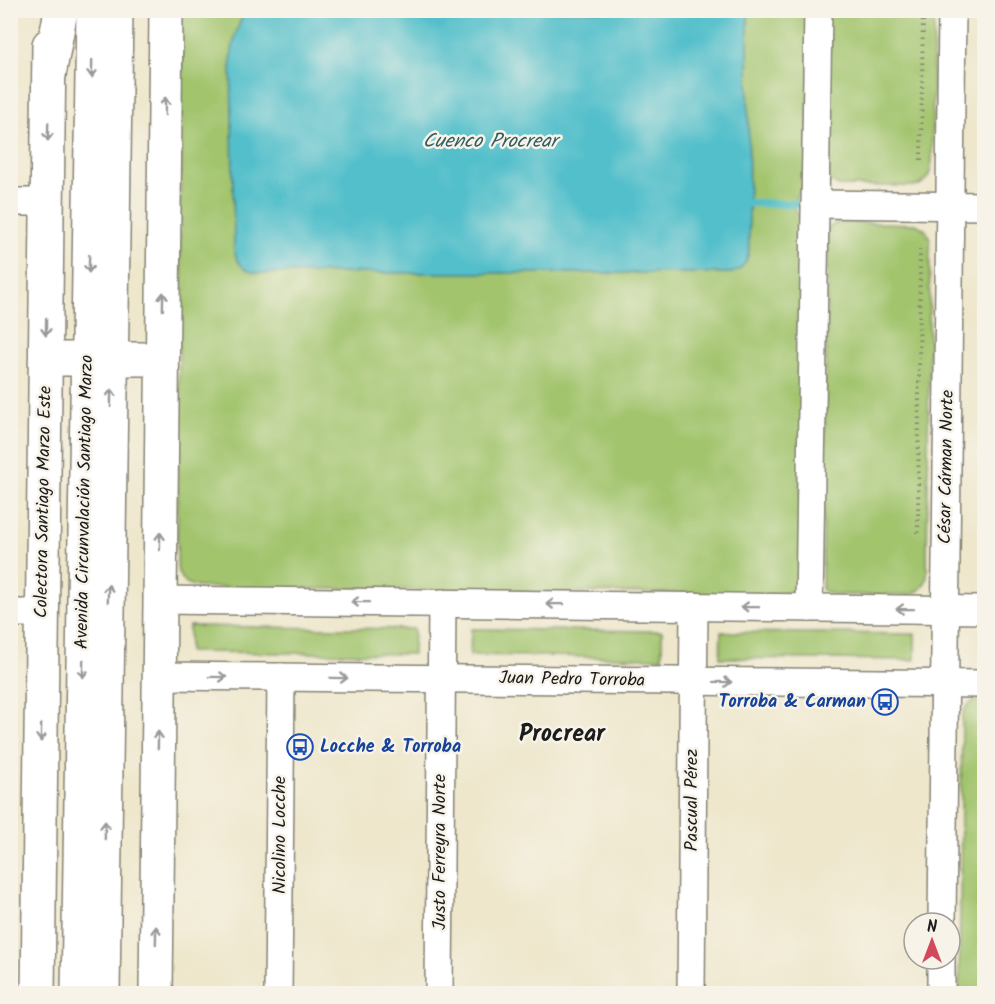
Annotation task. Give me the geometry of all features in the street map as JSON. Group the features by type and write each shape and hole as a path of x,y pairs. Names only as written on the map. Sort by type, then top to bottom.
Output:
{"main road":[{"name":"Colectora Santiago Marzo Este","path":"38,993 50,10"},
{"path":"49,75 61,10"},
{"name":"Avenida Circunvalación Santiago Marzo","path":"93,10 99,359 103,993"},
{"name":"Avenida Circunvalación Santiago Marzo","path":"78,993 81,792 99,359 113,239 116,10"},
{"path":"113,239 132,102 134,10"},
{"path":"156,993 166,10"},
{"path":"46,359 162,359"},
{"path":"58,993 61,900 81,792"},
{"path":"104,880 116,993"}],"street":[{"path":"809,608 818,10"},
{"name":"César Cárman Norte","path":"942,911 952,10"},
{"path":"10,202 47,202"},
{"path":"815,204 984,206"},
{"path":"160,600 984,610"},
{"name":"Justo Ferreyra Norte","path":"439,993 442,603"},
{"name":"Pascual Pérez","path":"691,993 694,606"},
{"path":"10,613 43,613"},
{"name":"Juan Pedro Torroba","path":"159,676 984,684"},
{"name":"Nicolino Locche","path":"278,993 281,677"},
{"path":"941,971 941,993"}],"path":[{"path":"921,160 923,10"},
{"path":"918,534 920,249"}],"green space":[{"path":"182,11 810,11 807,186 796,195 796,212 807,222 799,585 791,592 781,595 198,587 183,581 177,566"},
{"path":"825,11 934,11 932,160 929,176 921,184 917,186 838,186 829,180"},
{"path":"843,222 916,224 925,229 930,238 927,576 922,588 911,595 837,595 822,589 828,228"},
{"path":"189,626 414,629 413,654 189,652"},
{"path":"471,629 662,631 662,658 470,655"},
{"path":"721,632 915,634 915,660 720,658"},
{"path":"984,699 984,993 959,993 959,971 962,971 962,911 960,911 962,720 964,711 975,701"}],"water":[{"name":"Cuenco Procrear","path":"246,10 748,11 749,251 746,262 732,273 258,273 244,268 236,257 234,246 231,62 235,35"}],"waterway":[{"path":"749,203 810,204"}],"place":[{"name":"Torroba & Carman","path":"885,702"},
{"name":"Locche & Torroba","path":"300,747"}],"district":[{"name":"Procrear","path":"562,734"}]}
